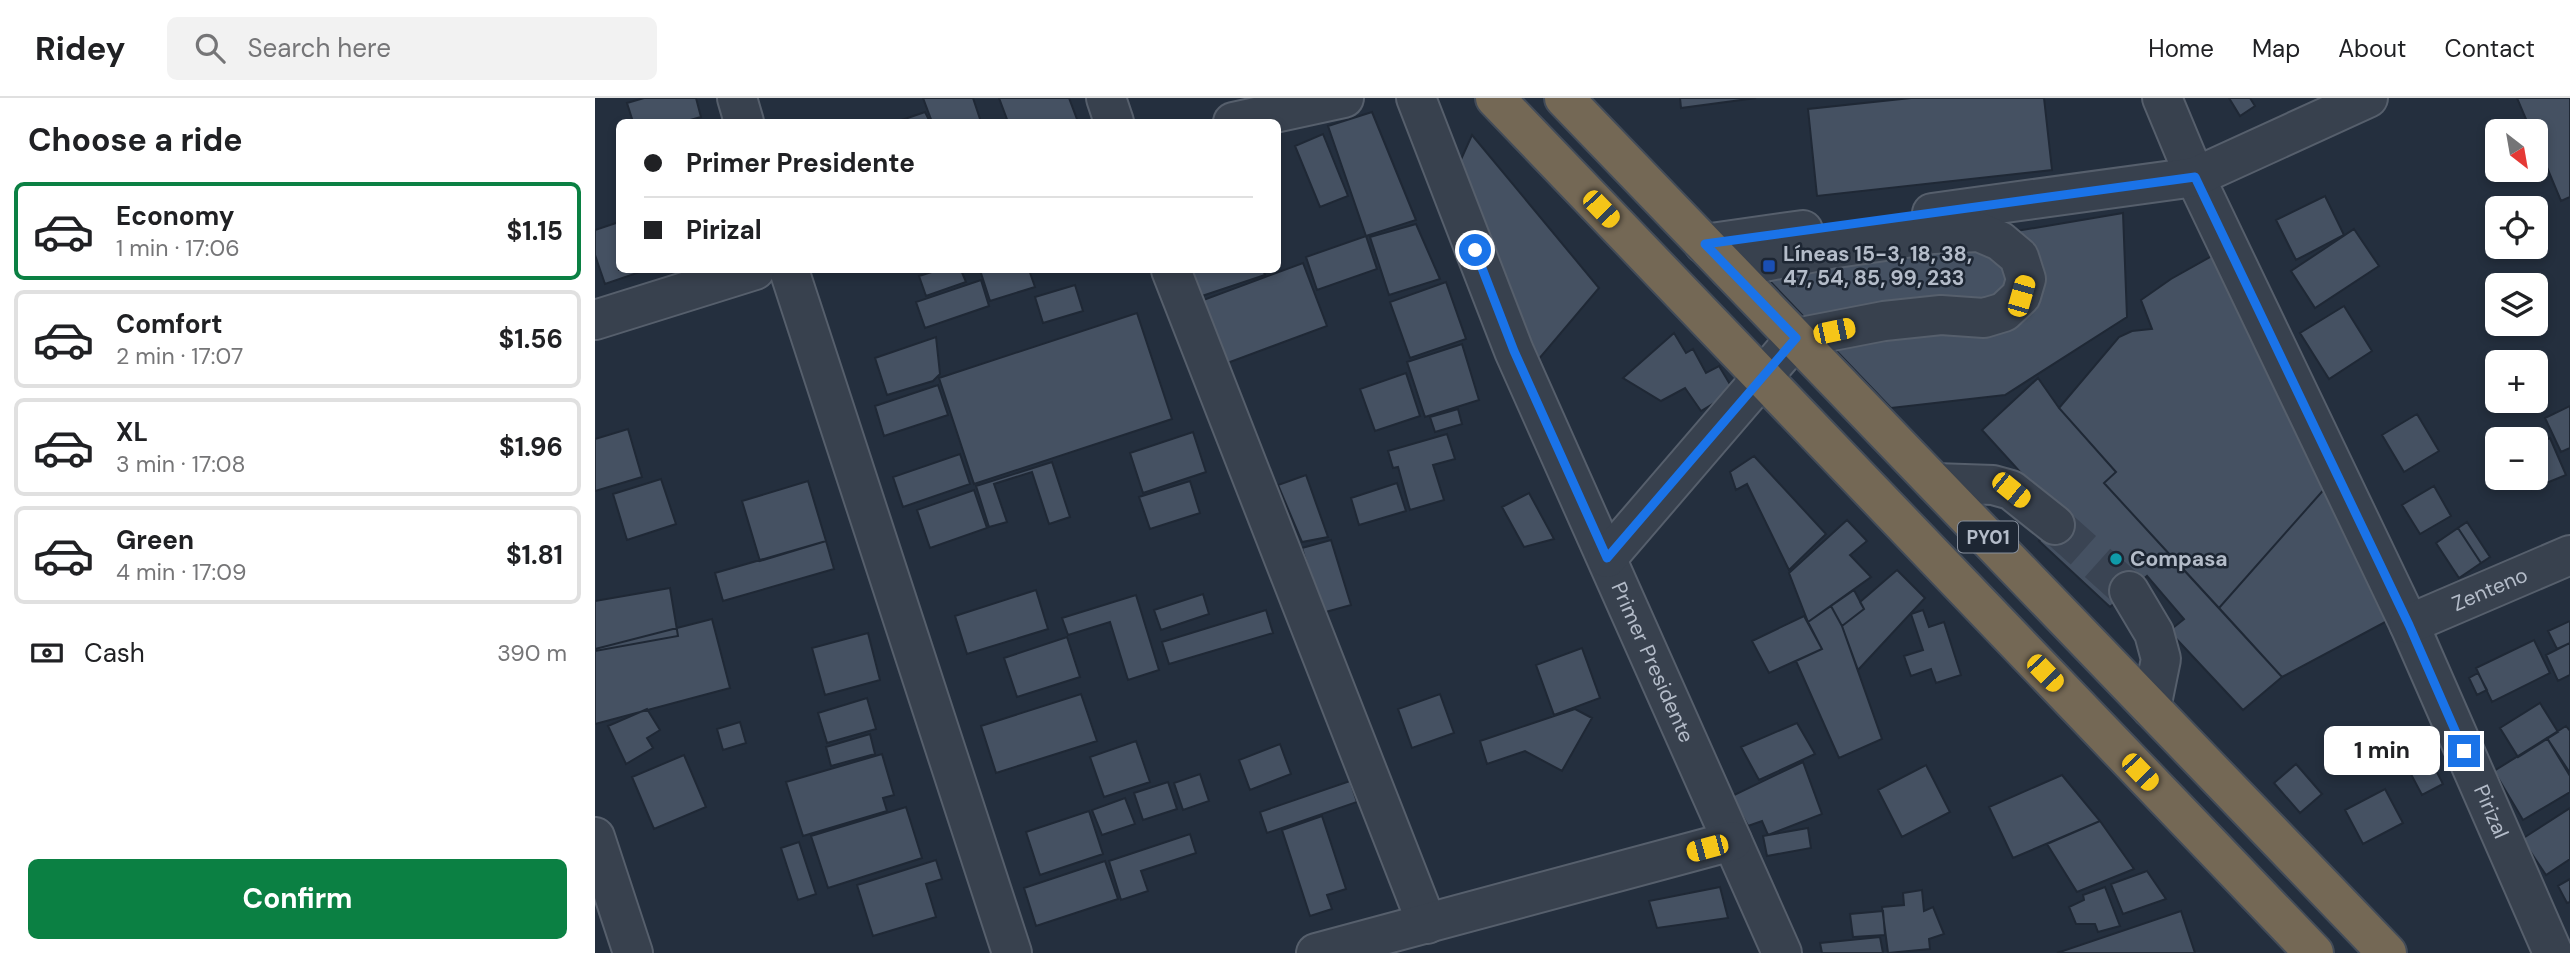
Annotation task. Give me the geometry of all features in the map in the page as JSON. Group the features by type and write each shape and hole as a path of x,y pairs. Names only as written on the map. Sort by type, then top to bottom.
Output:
{"highway":[{"name":"PY01","path":"1495,98 2314,953"},
{"name":"PY01","path":"1564,98 2387,953"},
{"path":"2140,772 2179,737"}],"street":[{"path":"737,98 743,119"},
{"path":"1105,98 1114,119"},
{"path":"1247,119 1344,98"},
{"name":"Primer Presidente","path":"1416,98 1514,351 1782,953"},
{"name":"Pirizal","path":"2162,98 2195,177 2409,625 2553,953"},
{"path":"1717,256 2195,177 2368,98"},
{"path":"1607,558 1796,338 1884,321 1941,315 1984,318 2004,312 2021,296 2026,279 2019,257 2000,241 1979,232 1933,234 1831,249 1717,256"},
{"path":"595,320 745,273"},
{"path":"790,273 1012,953"},
{"path":"1172,273 1427,924"},
{"path":"1935,482 1993,485 2011,490 2055,525"},
{"name":"Zenteno","path":"2409,625 2570,555"},
{"path":"2129,591 2154,633 2161,659 2151,708"},
{"path":"595,837 633,953"},
{"path":"1316,953 1733,841"}],"building":[{"path":"644,98 696,98 701,117 632,119 627,103"},
{"path":"923,98 973,98 980,119 931,119"},
{"path":"999,98 1069,98 1077,119 1007,119"},
{"path":"1680,98 1756,98 1681,108"},
{"path":"1911,98 2044,98 2052,170 1817,196 1808,109"},
{"path":"2229,98 2250,98 2255,106 2240,116"},
{"path":"2517,98 2570,98 2570,197 2561,201 2548,170 2548,119 2526,119"},
{"path":"925,112 928,119 905,119"},
{"path":"1372,112 1416,220 1366,236 1328,126"},
{"path":"1323,134 1348,196 1320,207 1295,146"},
{"path":"1472,135 1599,288 1538,360 1454,175"},
{"path":"2325,196 2344,235 2296,260 2276,220"},
{"path":"2123,213 2127,317 2005,395 1891,408 1763,274"},
{"path":"616,223 616,273 637,273 605,284 595,255 595,230"},
{"path":"1416,224 1440,279 1389,295 1370,237"},
{"path":"2354,229 2379,266 2315,308 2291,271"},
{"path":"1366,236 1377,269 1317,290 1306,257"},
{"name":"Compasa","path":"2219,252 2327,486 2219,608 2104,483 2116,472 2059,408 2119,337 2132,331 2152,329 2141,300 2171,279"},
{"path":"1303,263 1327,326 1222,365 1198,302"},
{"path":"928,273 962,273 966,282 926,296 919,276"},
{"path":"981,273 1030,273 1035,287 990,301"},
{"path":"1185,273 1265,275 1196,298"},
{"path":"981,280 989,306 925,328 916,302"},
{"path":"1446,282 1466,339 1410,358 1390,302"},
{"path":"1075,285 1083,311 1043,323 1035,297"},
{"path":"2344,306 2372,351 2329,379 2300,333"},
{"path":"1137,313 1172,419 974,484 939,378"},
{"path":"1674,333 1686,353 1693,349 1706,373 1719,366 1734,391 1701,411 1685,388 1661,401 1623,378"},
{"path":"936,337 940,374 933,381 887,395 875,358"},
{"path":"1462,344 1479,400 1425,417 1407,362"},
{"path":"1406,373 1420,416 1375,431 1360,389"},
{"name":"Compasa","path":"2038,378 2059,408 2116,472 2104,483 2282,677 2243,710 2169,631 2184,619 2147,576 2110,607 2039,541 2062,518 1982,430"},
{"path":"938,385 948,415 884,436 875,406"},
{"path":"2570,406 2570,448 2561,452 2545,418"},
{"path":"1458,409 1462,424 1435,432 1430,417"},
{"path":"2417,414 2439,451 2404,472 2382,435"},
{"path":"628,429 642,477 595,491 595,439"},
{"path":"1193,432 1206,472 1143,493 1130,453"},
{"path":"1447,434 1455,459 1433,465 1444,500 1410,510 1398,467 1393,468 1388,451"},
{"path":"2550,438 2566,475 2548,482"},
{"path":"960,454 970,484 903,507 893,477"},
{"path":"1754,456 1826,534 1789,570 1747,484 1736,490 1730,472"},
{"path":"1052,462 1070,517 1049,524 1032,472 994,484 1007,522 989,527 976,486"},
{"path":"1306,475 1328,537 1302,542 1278,485"},
{"path":"661,479 676,524 627,540 613,494"},
{"path":"808,481 826,541 760,561 742,501"},
{"path":"1190,481 1200,513 1150,529 1139,497"},
{"path":"1397,483 1406,511 1359,525 1351,498"},
{"path":"2327,486 2389,620 2282,677 2219,608"},
{"path":"2434,486 2451,516 2420,534 2402,505"},
{"path":"974,490 987,528 930,548 917,510"},
{"path":"1529,493 1554,539 1524,547 1502,507"},
{"path":"1847,520 1867,541 1850,555 1871,577 1808,622 1789,573"},
{"path":"2467,522 2490,557 2481,563 2458,528"},
{"path":"2458,528 2481,563 2459,578 2436,543"},
{"path":"1331,540 1351,605 1322,613 1302,548"},
{"path":"826,541 834,569 723,601 715,573"},
{"path":"1897,570 1925,598 1858,670 1842,626 1864,609 1860,602"},
{"path":"670,588 678,636 595,651 595,601"},
{"path":"1036,590 1048,629 967,654 955,616"},
{"path":"1854,590 1864,609 1842,626 1831,606"},
{"path":"1203,594 1209,614 1161,630 1154,610"},
{"path":"1136,595 1159,670 1128,680 1110,622 1068,635 1062,618"},
{"path":"1831,606 1842,626 1882,739 1839,758 1796,661 1822,649 1808,622"},
{"path":"1266,610 1273,633 1169,664 1162,642"},
{"path":"1923,610 1929,627 1944,622 1961,675 1936,683 1931,669 1911,676 1904,656 1923,650 1911,614"},
{"path":"1804,616 1822,649 1769,673 1752,641"},
{"path":"712,619 730,688 595,724 595,649"},
{"path":"2570,621 2570,643 2557,649 2548,631"},
{"path":"868,633 880,680 825,695 812,648"},
{"path":"1067,637 1080,677 1017,697 1004,658"},
{"path":"2534,640 2550,673 2492,702 2476,668"},
{"path":"2570,643 2570,675 2558,681 2546,655"},
{"path":"1582,648 1600,698 1554,715 1536,665"},
{"path":"2478,673 2487,690 2477,695 2469,678"},
{"path":"1081,694 1097,741 996,773 981,726"},
{"path":"1440,694 1454,733 1412,748 1398,709"},
{"path":"867,698 876,729 827,743 818,713"},
{"path":"2540,703 2558,732 2518,757 2500,728"},
{"path":"647,709 660,730 647,738 653,748 626,764 608,726"},
{"path":"1575,709 1592,718 1562,771 1525,751 1487,764 1480,741"},
{"path":"740,722 746,743 723,750 717,729"},
{"path":"1797,723 1815,754 1759,780 1741,747"},
{"path":"2566,726 2570,731 2570,773 2547,738"},
{"path":"870,734 875,754 831,766 826,747"},
{"path":"2547,738 2570,776 2570,792 2523,820 2494,771"},
{"path":"1136,741 1150,782 1104,797 1090,757"},
{"path":"1280,744 1291,774 1250,790 1239,760"},
{"path":"2426,751 2443,784 2422,795 2405,763"},
{"path":"882,754 894,795 883,798 887,811 803,836 786,782"},
{"path":"684,755 706,807 654,829 632,777"},
{"path":"1803,762 1822,814 1768,835 1762,821 1748,826 1732,796"},
{"path":"2296,764 2322,794 2300,813 2274,783"},
{"path":"1926,765 1950,812 1902,837 1878,790"},
{"path":"1200,774 1209,801 1183,810 1174,783"},
{"path":"2062,775 2100,821 2013,858 1989,807"},
{"path":"1350,781 1357,802 1267,833 1260,812"},
{"path":"1168,782 1177,809 1143,820 1134,793"},
{"path":"2385,789 2403,823 2363,844 2345,810"},
{"path":"1125,798 1135,824 1102,835 1092,810"},
{"path":"906,807 922,858 828,888 811,836"},
{"path":"2570,808 2570,859 2546,875 2522,839"},
{"path":"1089,811 1103,854 1040,875 1026,832"},
{"path":"1322,816 1346,889 1327,895 1332,909 1310,916 1282,830"},
{"path":"2100,821 2134,869 2077,892 2047,844"},
{"path":"1808,828 1811,848 1767,856 1763,836"},
{"path":"1190,834 1196,853 1141,871 1148,891 1121,900 1109,861"},
{"path":"799,842 816,894 798,900 781,848"},
{"path":"936,860 942,879 926,884 936,917 873,936 857,885"},
{"path":"1105,861 1118,899 1036,926 1024,888"},
{"path":"2147,871 2166,899 2123,914 2111,884"},
{"path":"2570,879 2570,902 2567,903 2558,886"},
{"path":"1720,887 1728,918 1657,928 1649,901"},
{"path":"2105,887 2120,926 2098,932 2095,924 2076,924 2069,907 2084,900 2083,895"},
{"path":"1922,890 1924,911 1933,907 1944,934 1929,939 1930,949 1888,953 1882,907 1904,905 1903,893"},
{"path":"1883,911 1885,935 1853,937 1850,914"},
{"path":"2181,911 2195,953 2057,953"},
{"path":"1880,937 1883,953 1822,953 1820,943"}],"tunnel":[{"path":"2055,525 2129,591"}],"place":[{"name":"Líneas 15-3, 18, 38, 47, 54, 85, 99, 233","path":"1769,266"},
{"name":"Compasa","path":"2116,559"}],"route":[{"path":"1475,250 1514,351 1607,558 1796,338 1705,244 2195,177 2409,625 2464,751"}]}
